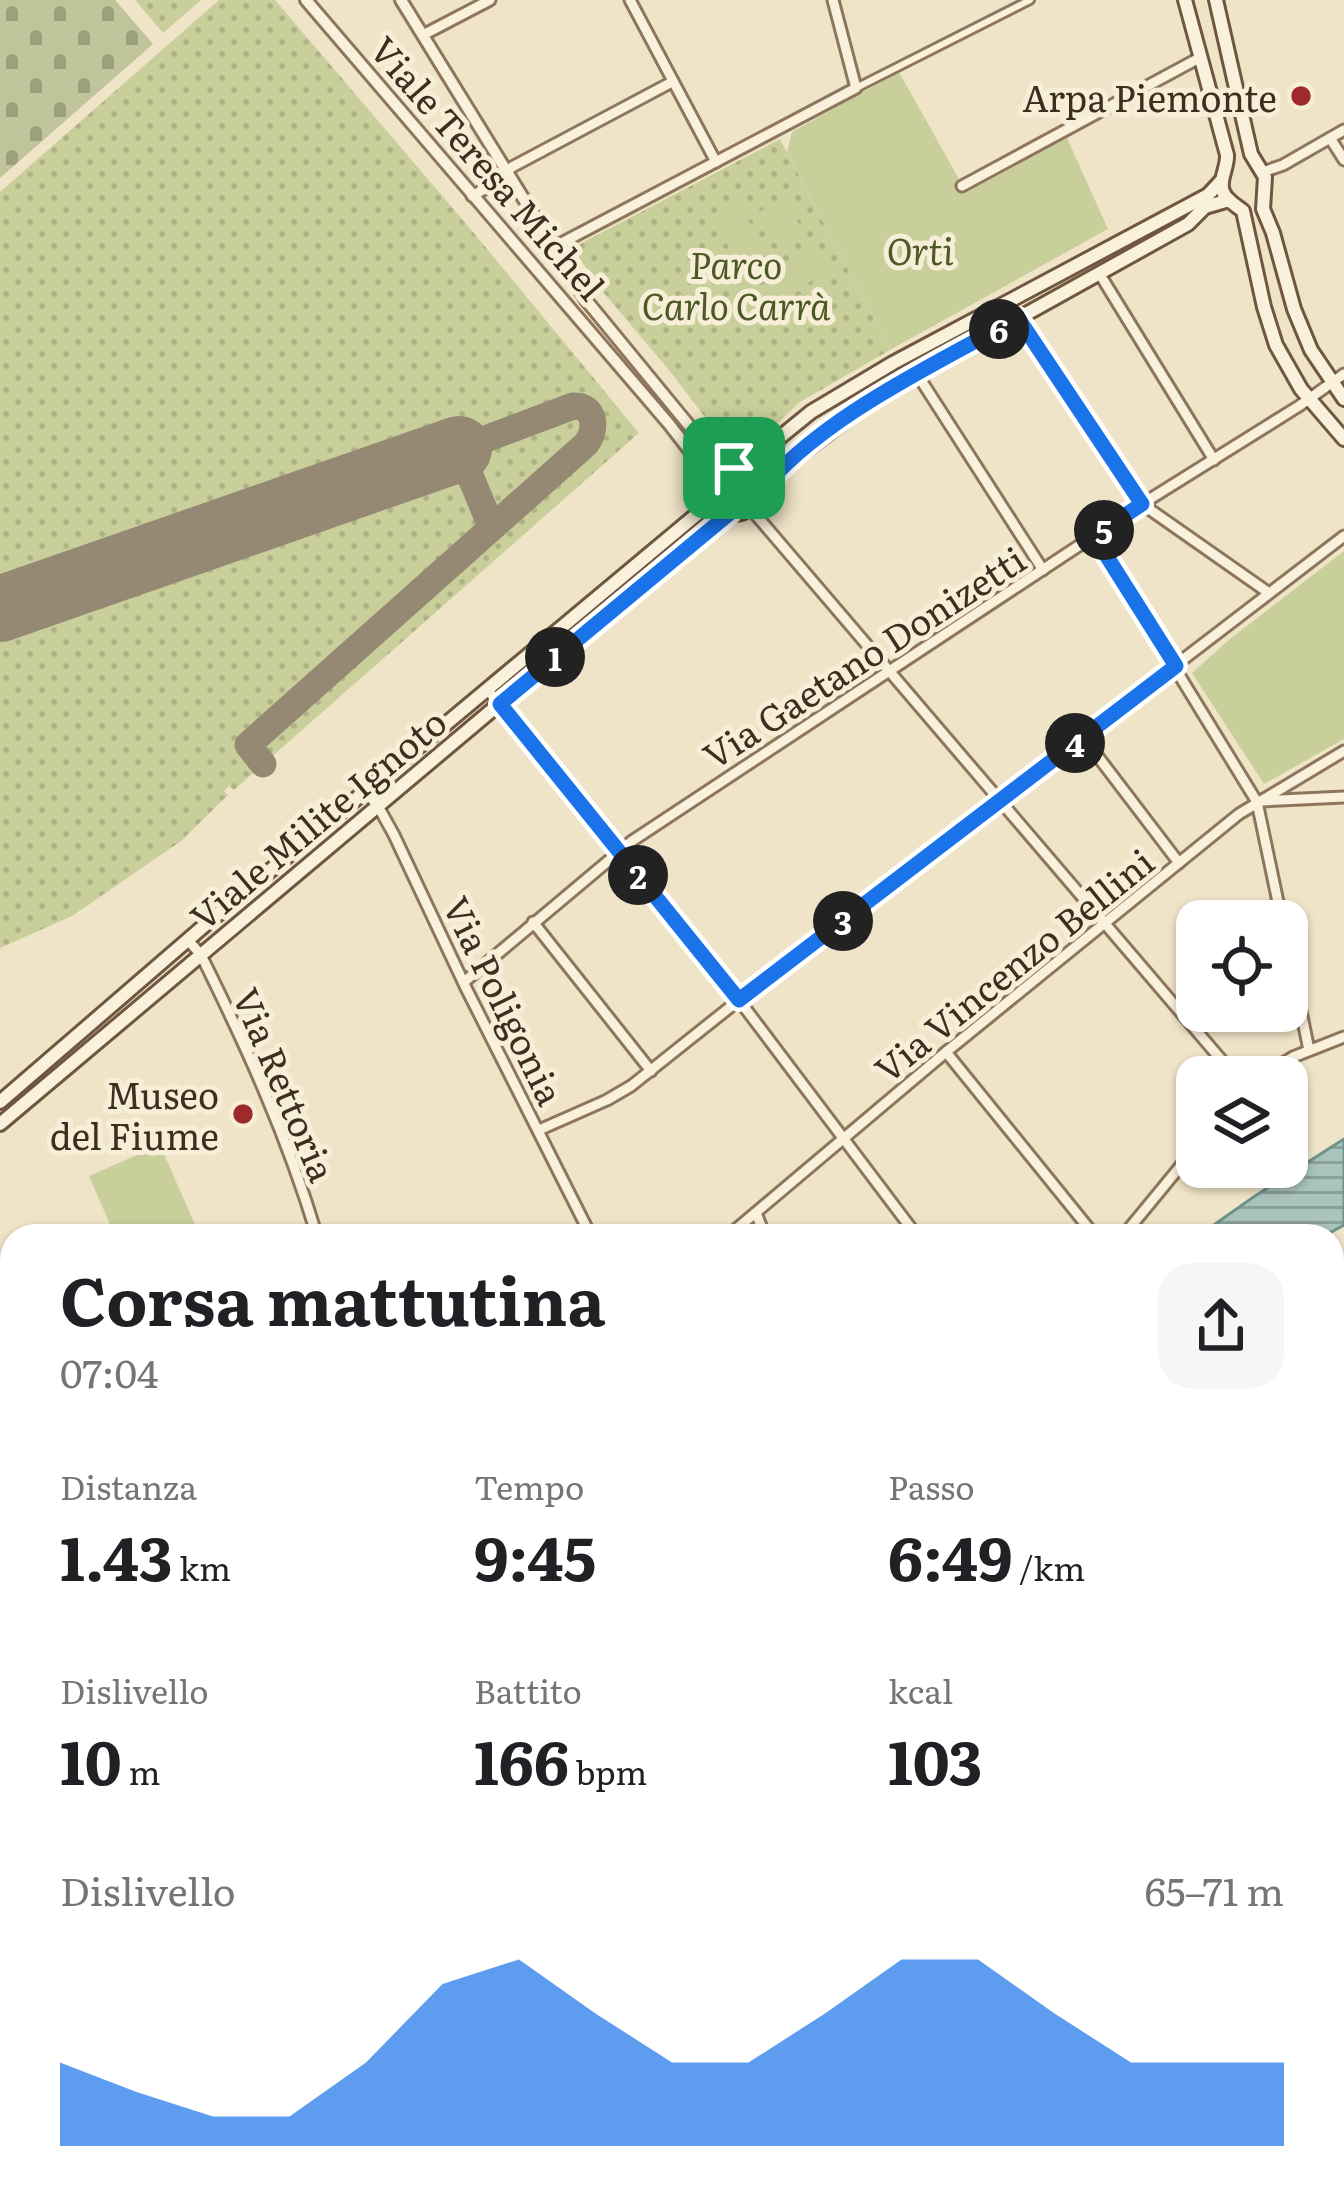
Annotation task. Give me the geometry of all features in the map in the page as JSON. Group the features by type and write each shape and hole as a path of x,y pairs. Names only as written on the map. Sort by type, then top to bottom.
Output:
{"main road":[{"path":"1185,0 1227,155 1223,192 1243,212 1272,335 1290,372 1344,439"},
{"path":"1216,0 1266,182 1263,209 1298,323 1344,399"},
{"path":"1259,168 1241,161 1210,193 892,363 811,412 757,457 720,474 713,494 719,508 741,513 773,475 875,398 1188,224 1205,207 1233,202 1250,205 1263,195"},
{"path":"734,468 751,476 757,486 753,502"},
{"name":"Viale Milite Ignoto","path":"0,1102 713,494"},
{"name":"Viale Milite Ignoto","path":"0,1124 730,513"}],"street":[{"name":"Viale Teresa Michel","path":"306,0 692,452 711,479 713,494"},
{"name":"Viale Teresa Michel","path":"400,0 586,300 719,462 734,468"},
{"path":"423,35 490,0"},
{"path":"630,0 716,162"},
{"path":"833,0 856,88"},
{"path":"552,248 1030,0"},
{"path":"962,186 1201,57"},
{"path":"472,196 506,172 672,82"},
{"path":"1259,168 1283,165 1344,130"},
{"path":"1330,139 1344,160"},
{"path":"1251,252 1266,245 1278,250"},
{"path":"1099,273 1214,460"},
{"path":"1018,318 1142,504 1269,593"},
{"path":"917,374 1043,570"},
{"name":"Via Gaetano Donizetti","path":"464,982 619,851 1344,374"},
{"path":"753,502 888,672 1218,1056"},
{"path":"1094,536 1257,802 1278,900"},
{"path":"539,1130 607,1100 651,1071 1344,536"},
{"path":"488,689 739,1000 908,1224"},
{"path":"1083,737 1179,863"},
{"name":"Via Vincenzo Bellini","path":"743,1224 1179,863 1257,802 1344,751"},
{"name":"Via Poligonia","path":"365,791 378,806 585,1224"},
{"path":"1257,802 1344,797"},
{"path":"533,922 651,1071"},
{"name":"Via Rettoria","path":"188,940 201,955 256,1068 313,1224"},
{"path":"1306,1032 1310,1050"},
{"path":"1299,1056 1344,1037"},
{"path":"946,1052 1085,1224"},
{"path":"1133,1224 1176,1172"},
{"path":"756,1213 760,1224"}],"green space":[{"path":"0,0 115,0 153,44 0,178"},
{"path":"135,0 201,0 163,33"},
{"path":"219,0 275,0 639,433 234,790 229,786 224,791 228,795 181,841 72,916 0,948 0,192"},
{"name":"Orti","path":"899,72 964,188 978,186 1067,138 1108,229 890,350 787,152 792,132"},
{"name":"Parco Carlo Carrà","path":"780,139 890,350 800,402 748,452 734,455 715,442 720,437 575,252 576,246"},
{"path":"782,198 803,230 779,245 758,213"},
{"path":"739,206 769,252 743,269 713,223"},
{"path":"813,252 826,271 771,308 758,289"},
{"path":"1344,551 1344,739 1264,784 1192,673"},
{"path":"160,1145 195,1224 110,1224 89,1176"}],"water":[{"path":"1344,1139 1344,1224 1215,1224 1267,1188 1308,1188 1308,1162"}],"taxiway":[{"path":"263,764 248,745 586,444 593,426 586,410 573,406 459,449 491,526"}],"runway":[{"path":"0,609 459,449"}],"place":[{"name":"Arpa Piemonte","path":"1301,96"},
{"name":"Museo del Fiume","path":"243,1114"}],"route":[{"path":"1018,318 1142,504 1094,536 1176,666 739,1000 500,704 730,513 716,504 712,487 720,474 734,468 751,476 757,496 773,475 875,398 1018,318"}]}
